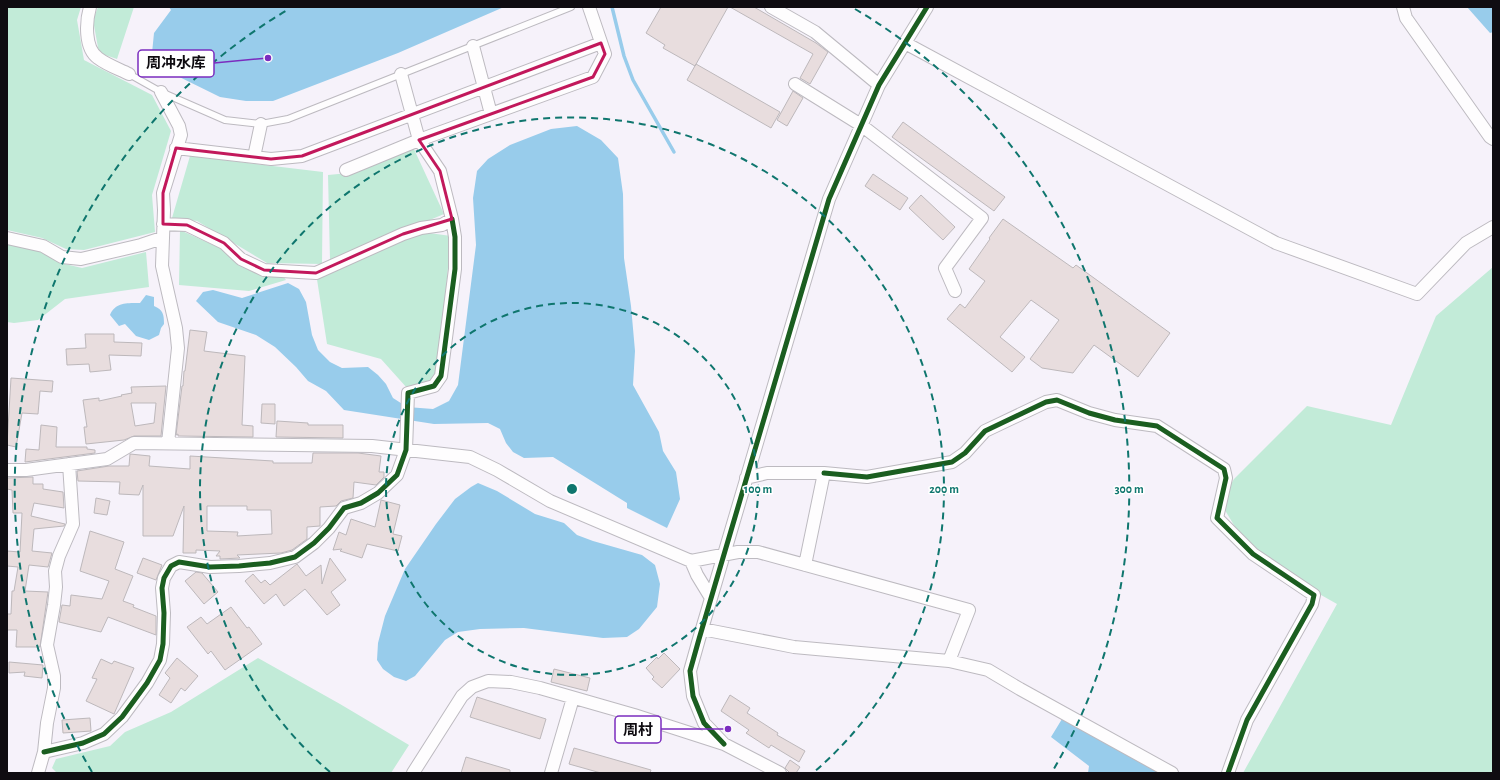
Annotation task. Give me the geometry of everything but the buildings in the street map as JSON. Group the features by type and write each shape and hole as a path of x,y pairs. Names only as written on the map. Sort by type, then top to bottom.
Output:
{"street":[{"path":"90,7 87,19 89,45 96,57 129,74"},
{"path":"346,170 419,140 593,77 605,54 589,7"},
{"path":"771,7 815,32 879,85"},
{"path":"724,744 704,723 693,696 690,671 829,198 879,85 927,7"},
{"path":"1403,7 1406,18 1493,139"},
{"path":"905,42 1276,243 1417,294 1466,243 1493,226"},
{"path":"176,148 271,159 302,156 601,43"},
{"path":"473,46 491,114"},
{"path":"44,752 83,743 104,734 122,718 147,683 160,660 163,644 164,612 162,588 164,578 171,566 179,562 210,567 239,566 270,563 295,557 314,543 329,528 344,508 361,503 378,493 398,475 406,450 408,393 434,386 442,376 455,269 455,237 440,171 419,140 401,74"},
{"path":"795,84 862,125 982,218 945,268 955,291"},
{"path":"161,92 179,126 181,135 163,193 162,266 176,328 178,348 168,443"},
{"path":"254,157 261,124"},
{"path":"163,224 187,225 224,243 241,259 264,270 316,273 403,234 421,228 442,225 452,219"},
{"path":"7,238 43,246 62,257 81,259 162,238"},
{"path":"746,478 767,473 824,473 867,477 952,462 965,453 985,431 1046,402 1057,400 1089,413 1115,420 1157,426 1224,469 1226,478 1218,518 1254,554 1314,595 1312,604 1247,720 1228,773"},
{"path":"7,470 26,470 107,459 134,443 372,446 470,457 497,470 550,502 691,561 738,552 758,552 969,610 949,662"},
{"path":"38,773 44,752 47,723 54,688 54,676 47,645 56,587 55,571 59,556 73,524 69,464"},
{"path":"805,565 824,473"},
{"path":"691,561 697,575 711,598"},
{"path":"702,629 794,647 949,662 988,670 1172,773"},
{"path":"413,773 462,696 472,687 488,681 511,682 634,715 724,744 780,773"},
{"path":"551,773 573,698"}],"lane":[{"path":"129,74 161,92 225,120 261,124 288,119 571,7"}],"highlighted area":[{"path":"601,43 605,54 593,77 419,140 440,171 452,219 403,234 316,273 264,270 241,259 224,243 187,225 163,224 163,193 176,148 271,159 302,156"}],"green space":[{"path":"7,7 81,7 77,20 84,60 152,95 171,131 152,195 155,232 84,250 66,249 42,238 7,230"},
{"path":"98,7 134,7 117,59 99,53 93,20"},
{"path":"413,147 444,214 340,258 330,260 328,175 349,173"},
{"path":"190,156 323,172 322,264 267,263 197,221 172,218"},
{"path":"180,230 222,249 242,267 261,275 280,272 286,280 249,291 179,285"},
{"path":"422,232 451,236 438,373 431,382 407,388 381,359 327,344 316,273"},
{"path":"7,243 42,250 65,264 82,268 146,252 149,287 65,299 38,320 14,323 7,322"},
{"path":"1493,267 1493,773 1243,773 1337,604 1298,582 1243,540 1220,502 1234,479 1307,406 1391,425 1436,316"},
{"path":"258,658 409,745 391,773 57,773 52,768 56,759 110,746 125,732 171,712"}],"water":[{"path":"169,7 504,7 398,53 273,101 246,101 220,97 151,63 154,33 171,10"},
{"path":"1467,7 1493,7 1493,32 1490,33"},
{"path":"577,126 601,140 618,158 623,194 624,258 631,306 635,351 633,385 659,432 663,451 676,472 680,499 667,528 627,508 627,503 553,457 524,458 513,452 506,443 500,429 488,423 434,424 344,410 326,391 308,381 275,347 256,335 218,322 196,301 203,292 213,290 242,298 288,283 299,289 306,302 312,335 318,350 330,362 342,368 368,367 386,384 393,398 407,407 433,409 449,401 458,385 476,245 473,198 477,171 488,159 510,145 551,129"},
{"path":"146,295 154,297 154,306 161,311 164,321 159,335 149,340 136,336 125,324 119,326 110,315 119,305 127,303 140,303"},
{"path":"478,483 497,491 535,514 564,523 577,535 642,555 655,565 660,584 657,607 639,629 627,637 603,638 524,628 480,629 458,632 445,640 415,676 406,681 394,677 383,669 377,660 378,643 385,616 405,569 455,499"},
{"path":"1062,719 1161,773 1088,773 1089,766 1051,737"}],"waterway":[{"path":"612,7 624,56 633,80 674,152"}],"cycle path":[{"path":"724,744 704,723 693,696 690,671 829,199 879,85 927,7"},
{"path":"44,752 83,743 104,734 122,717 147,683 160,660 163,644 164,613 162,588 164,578 171,566 179,562 210,567 239,566 270,563 295,557 314,543 329,528 344,508 361,503 378,493 397,475 406,450 408,393 434,386 441,376 455,269 455,237 452,219"},
{"path":"824,473 867,477 952,462 965,453 985,431 1046,402 1057,400 1089,413 1115,420 1157,426 1224,469 1226,478 1217,518 1253,554 1314,595 1312,604 1247,720 1228,773"}],"place":[{"name":"周冲水库","path":"268,58"},
{"name":"周村","path":"728,729"}]}
